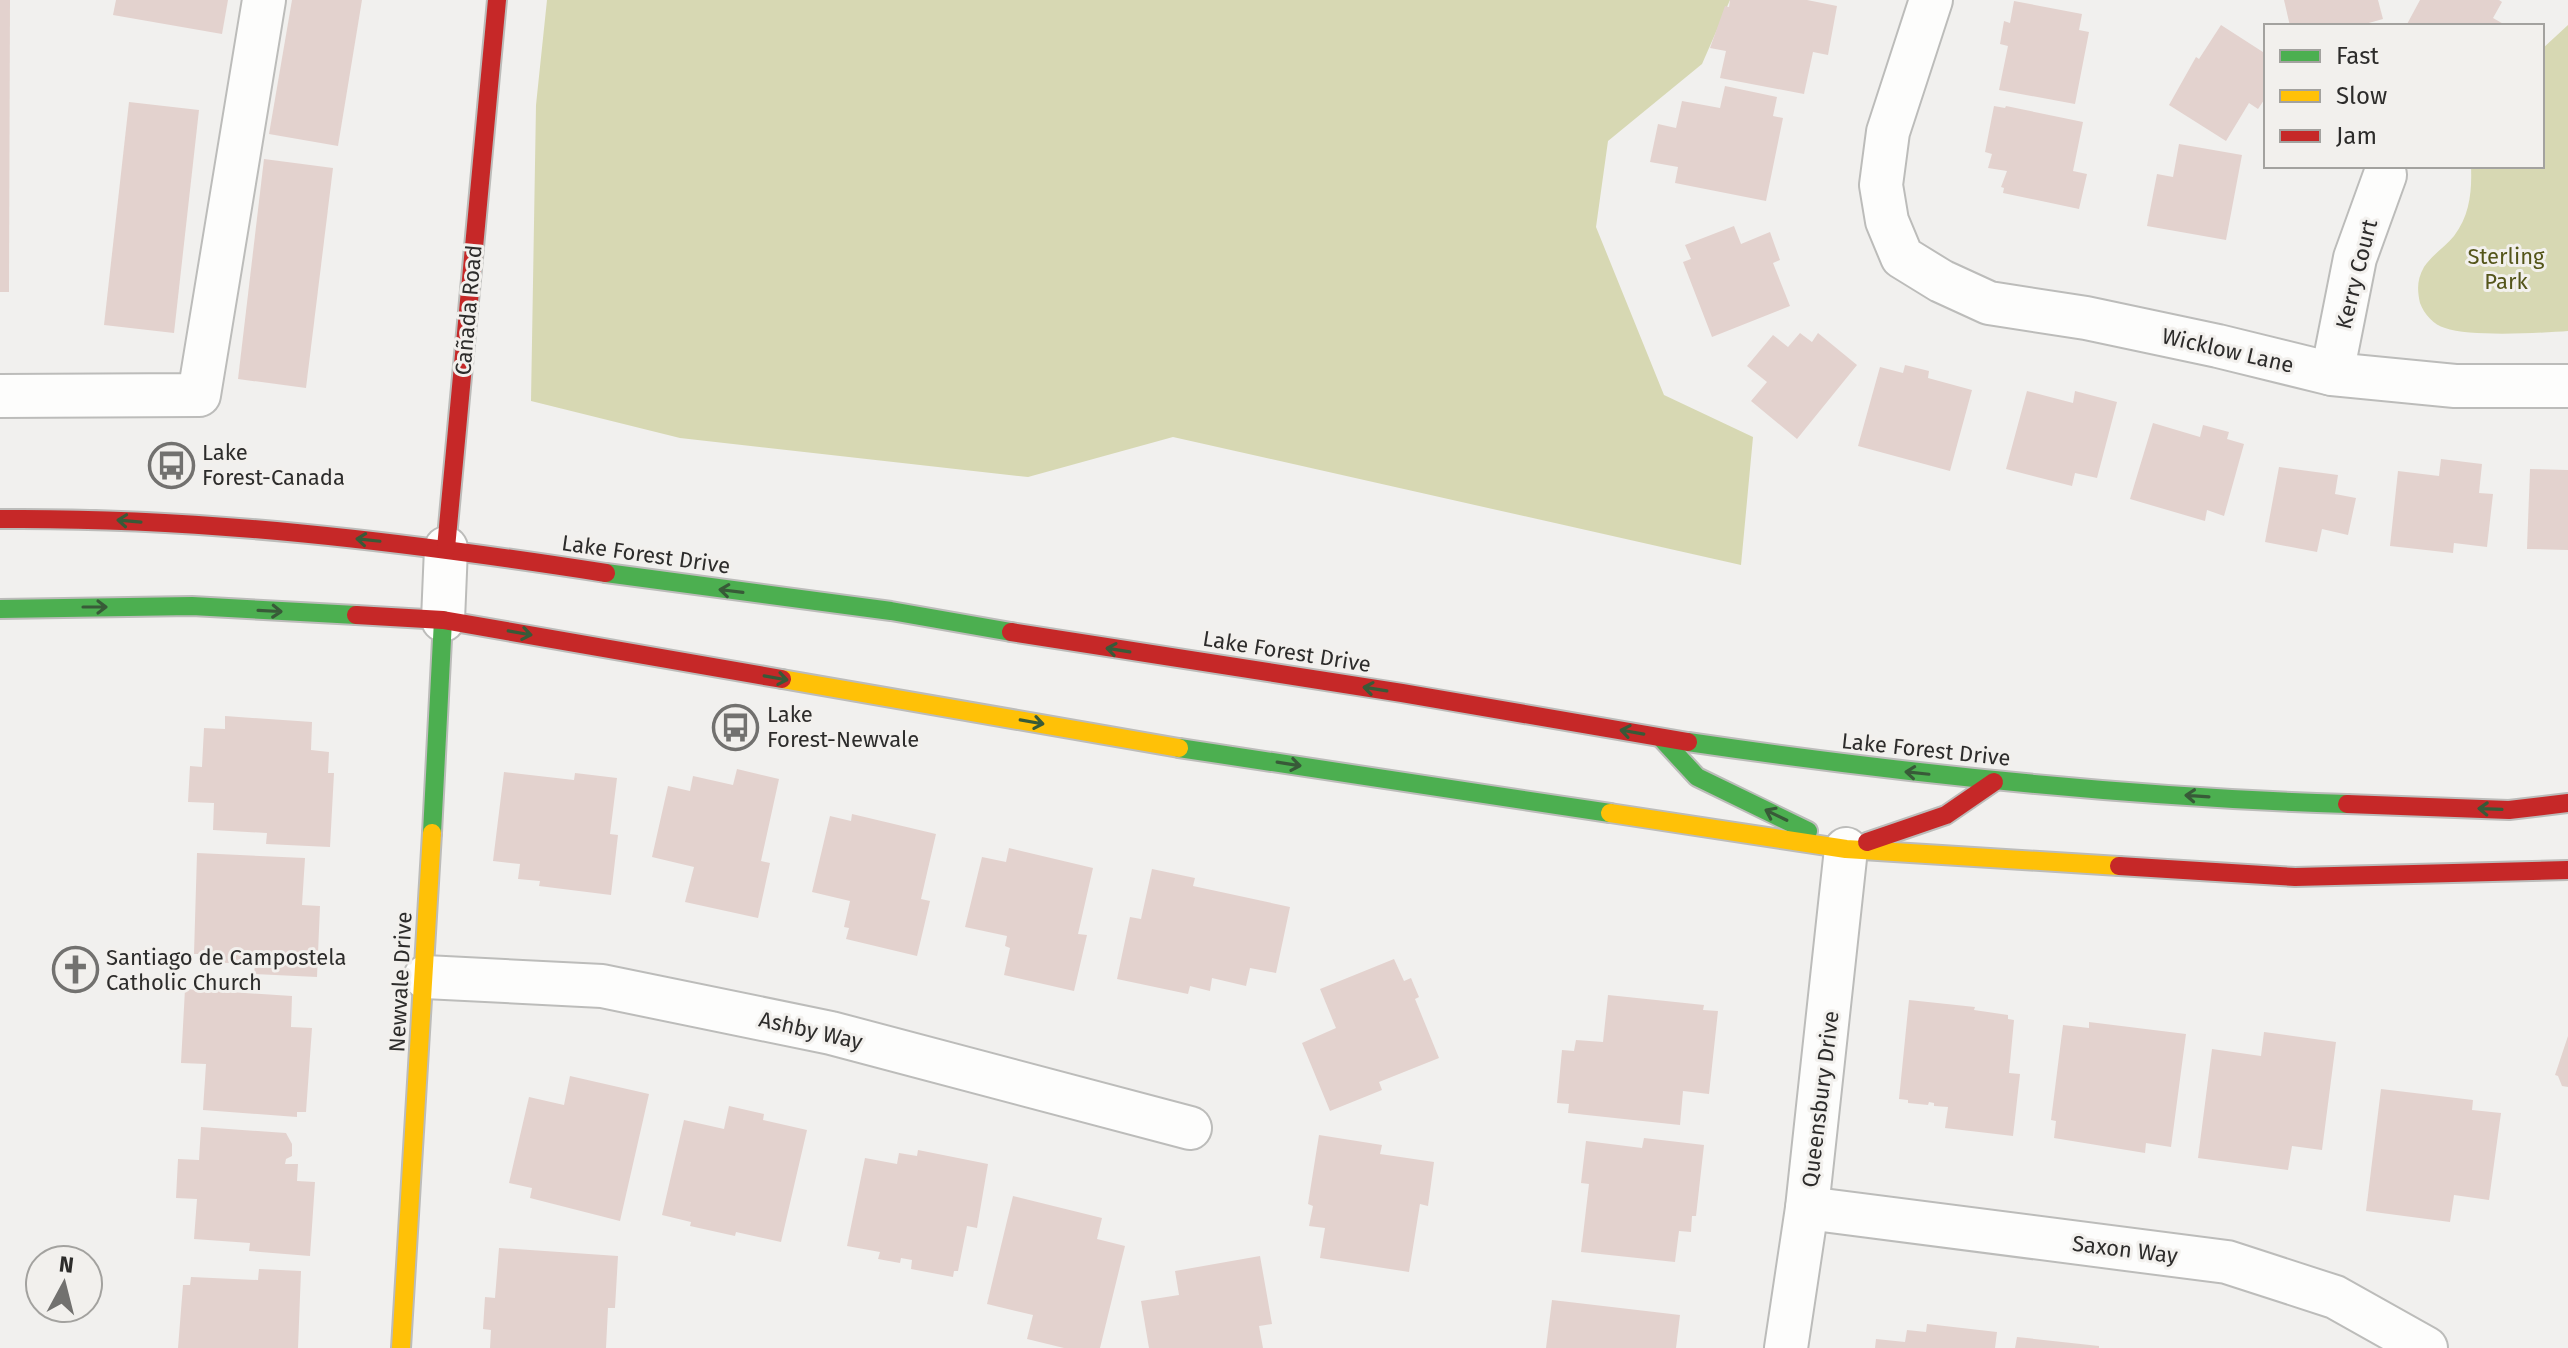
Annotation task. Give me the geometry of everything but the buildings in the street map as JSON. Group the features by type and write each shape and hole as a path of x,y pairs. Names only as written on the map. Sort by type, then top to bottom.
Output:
{"main road":[{"name":"Cañada Road","path":"446,548 497,0"},
{"name":"Lake Forest Drive","path":"0,519 101,518 446,548 661,582 891,611 1661,738 1850,766 1994,782 2290,802 2509,810 2568,803"},
{"path":"0,609 192,606 443,620 1167,746 1846,849 2295,877 2568,870"},
{"name":"Newvale Drive","path":"401,1348 425,977 443,620"},
{"path":"1661,738 1697,777 1846,849 1946,815 1994,782"}],"street":[{"path":"0,396 199,395 264,0"},
{"name":"Wicklow Lane","path":"1931,0 1888,132 1881,185 1887,221 1902,257 1941,281 1989,303 2086,318 2332,374 2455,386 2568,386"},
{"name":"Kerry Court","path":"2332,374 2355,258 2385,175"},
{"name":"Cañada Road","path":"443,620 446,548"},
{"name":"Queensbury Drive","path":"1786,1348 1807,1208 1846,849"},
{"name":"Ashby Way","path":"425,977 602,986 831,1033 1190,1128"},
{"name":"Saxon Way","path":"1807,1208 2227,1262 2335,1297 2426,1348"}],"green space":[{"path":"547,0 1730,0 1702,64 1608,141 1596,227 1664,395 1753,437 1741,565 1173,437 1028,477 680,438 531,401 536,105"},
{"name":"Sterling Park","path":"2568,25 2568,331 2488,333 2441,327 2424,311 2418,285 2424,267 2454,236 2464,220 2470,194 2471,168 2544,168 2544,47"}],"traffic: fast":[{"path":"606,573 891,611 1011,632"},
{"path":"0,609 192,606 356,615"},
{"path":"432,833 443,620"},
{"path":"1661,738 1697,777 1808,831"},
{"path":"1688,742 1852,764 2099,790 2347,804"},
{"path":"1179,748 1610,813"}],"traffic: slow":[{"path":"782,679 1179,748"},
{"path":"1610,813 1846,849 2119,866"},
{"path":"401,1348 432,833"}],"traffic: jam":[{"path":"446,548 497,0"},
{"path":"0,519 76,519 228,527 455,551 606,573"},
{"path":"356,615 443,620 782,679"},
{"path":"1011,632 1402,693 1688,742"},
{"path":"1867,842 1946,815 1994,782"},
{"path":"2347,804 2509,810 2568,803"},
{"path":"2119,866 2295,877 2568,870"}],"place":[{"name":"Lake Forest-Canada","path":"171,465"},
{"name":"Lake Forest-Newvale","path":"736,727"},
{"name":"Santiago de Campostela Catholic Church","path":"75,970"}]}
